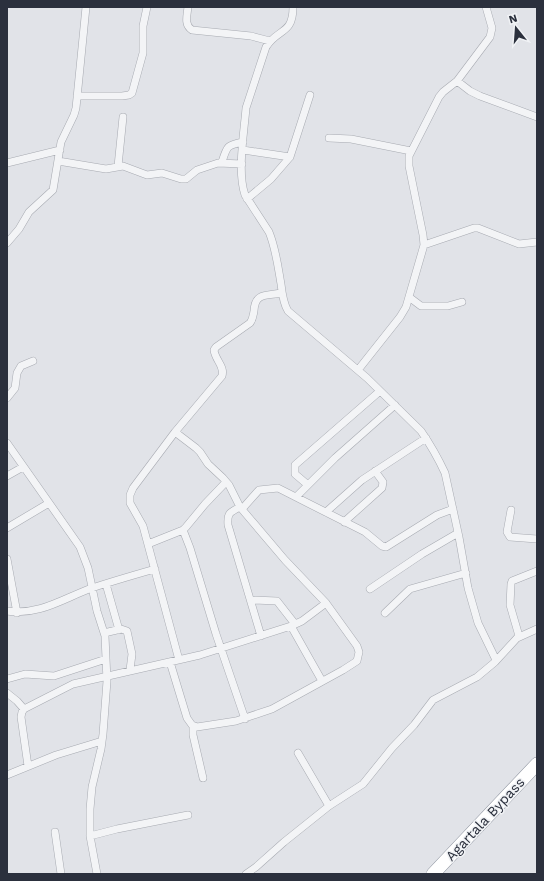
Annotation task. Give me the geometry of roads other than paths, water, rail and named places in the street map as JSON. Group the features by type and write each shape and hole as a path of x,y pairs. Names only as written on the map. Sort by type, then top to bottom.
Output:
{"highway":[{"name":"Agartala Bypass","path":"433,874 537,764"}],"street":[{"path":"7,244 19,229 28,212 53,190 63,136 74,115 86,7"},
{"path":"77,96 122,96 132,93 143,53 143,26 147,7"},
{"path":"188,7 186,21 187,26 192,30 256,37 270,41"},
{"path":"293,7 293,16 288,27 266,46 248,99 243,142 243,189 272,239 285,307 358,370 426,438 445,473 468,588 478,623 496,660"},
{"path":"358,370 400,317 409,297 424,245 409,166 409,156 439,97 457,81 490,37 492,28 486,7"},
{"path":"457,81 470,91 480,96 537,117"},
{"path":"248,198 271,179 290,157 310,95"},
{"path":"118,166 123,117"},
{"path":"329,138 351,139 411,151"},
{"path":"222,162 226,149 229,146 243,142"},
{"path":"7,163 60,150"},
{"path":"243,150 290,157"},
{"path":"58,161 106,169 123,166 147,175 162,173 181,179 186,179 197,170 222,162 242,164"},
{"path":"424,245 474,228 478,228 519,244 537,242"},
{"path":"179,660 143,526 130,503 130,495 133,488 175,432 222,376 224,372 223,368 214,354 216,347 250,323 252,320 254,303 256,299 282,293"},
{"path":"409,297 421,306 448,306 462,302"},
{"path":"7,398 15,388 17,373 21,366 33,360"},
{"path":"308,485 295,474 295,466 380,391"},
{"path":"296,497 335,458 395,406"},
{"path":"175,432 200,452 208,464 226,482 241,508 285,560 326,603 360,652 357,661 272,709 245,719 220,724 197,727 193,726"},
{"path":"326,512 362,480 426,438"},
{"path":"7,443 80,547 88,568 91,588 104,633 107,675 102,741 92,787 90,809 90,836 97,874"},
{"path":"7,476 23,467"},
{"path":"344,522 382,488 383,482 375,471"},
{"path":"148,544 183,530 226,482"},
{"path":"261,636 228,525 228,517 230,512 241,508 257,492 263,489 278,488 365,532 382,546 386,546 437,515 453,509"},
{"path":"7,528 49,503"},
{"path":"511,510 507,532 508,535 510,537 537,539"},
{"path":"183,530 245,719"},
{"path":"370,589 422,554 458,533"},
{"path":"7,559 17,613"},
{"path":"7,611 21,613 41,609 91,588 155,569"},
{"path":"519,636 510,605 511,584 512,581 516,579 537,571"},
{"path":"385,613 410,589 466,572"},
{"path":"106,584 119,630"},
{"path":"250,600 276,601 279,603 293,625 322,682"},
{"path":"28,766 21,717 24,709 73,684 221,649 293,625 302,621 326,603"},
{"path":"246,874 329,806 363,784 392,748 414,725 433,700 477,677 519,636 537,629"},
{"path":"104,633 125,630 128,635 132,654 130,670"},
{"path":"7,679 31,673 54,676 106,659"},
{"path":"170,662 182,705 187,718 193,726 193,735 203,778"},
{"path":"7,694 17,701 24,709"},
{"path":"7,775 56,755 102,741"},
{"path":"298,753 329,806"},
{"path":"90,836 188,815"},
{"path":"55,832 61,874"}]}
